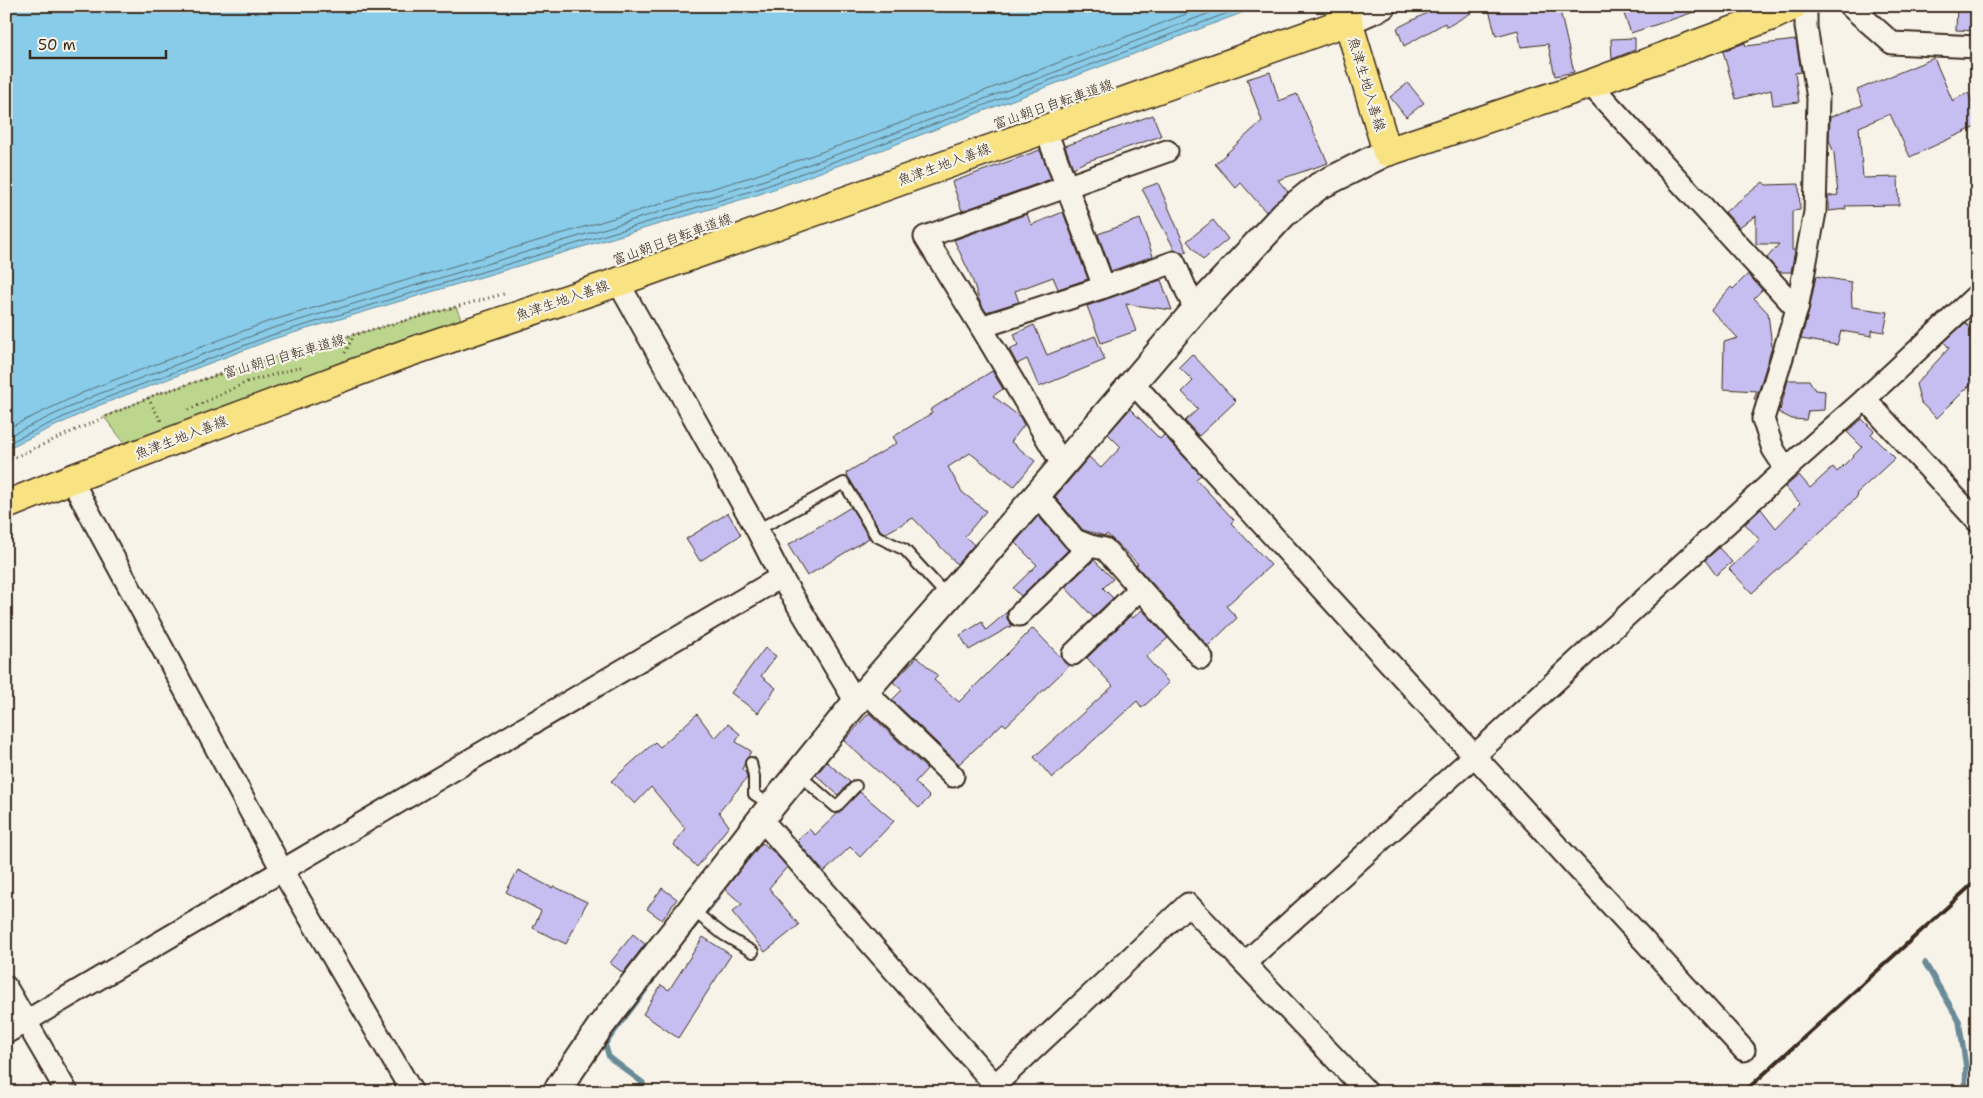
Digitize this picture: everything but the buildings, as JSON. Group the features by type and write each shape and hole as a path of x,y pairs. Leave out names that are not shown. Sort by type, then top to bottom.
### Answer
{"main road":[{"path":"1387,152 1590,84 1763,20 1794,6"},
{"name":"魚津生地入善線","path":"6,505 410,352 618,282 1348,21 1387,152"}],"street":[{"path":"1348,21 1382,6"},
{"path":"1786,469 1774,449 1763,419 1797,309 1814,212 1818,98 1806,27 1806,6"},
{"path":"1850,6 1892,43 1977,47"},
{"path":"1590,84 1797,309"},
{"path":"1045,128 1104,287"},
{"path":"1062,464 925,236 1167,151"},
{"path":"559,1090 600,1027 766,812 860,696 948,598 1195,310 1284,214 1319,186 1387,152"},
{"path":"981,327 1174,262 1195,310"},
{"path":"618,282 757,530 781,577 860,696 953,776"},
{"path":"1245,963 1977,296"},
{"path":"1132,382 1744,1050"},
{"path":"1865,399 1977,521"},
{"path":"71,479 282,870 412,1092"},
{"path":"1037,495 1075,540 1105,550 1202,658"},
{"path":"1019,615 1090,546"},
{"path":"6,1033 781,577"},
{"path":"1072,654 1140,588"},
{"path":"766,812 995,1085 1188,904 1367,1092"},
{"path":"6,987 67,1092"}],"lane":[{"path":"757,530 844,483 876,536 906,550 948,598"},
{"path":"751,763 754,777 754,794 766,812"},
{"path":"798,773 836,807 856,786"},
{"path":"691,909 724,935 752,952"}],"path":[{"name":"富山朝日自転車道線","path":"6,461 148,398 297,350 512,292"},
{"path":"341,360 354,335"},
{"path":"187,410 247,382 302,366"},
{"path":"148,398 163,425"}],"green space":[{"path":"456,307 467,333 134,455 104,417 157,394 297,350"}],"water":[{"path":"6,6 1260,6 760,194 273,339 100,405 6,449"}],"waterway":[{"path":"686,936 718,897"},
{"path":"1925,963 1959,1021 1966,1067 1965,1092"},
{"path":"637,1092 643,1083 609,1057 605,1044 652,981"}],"railway":[{"path":"1744,1092 1977,880"}]}
